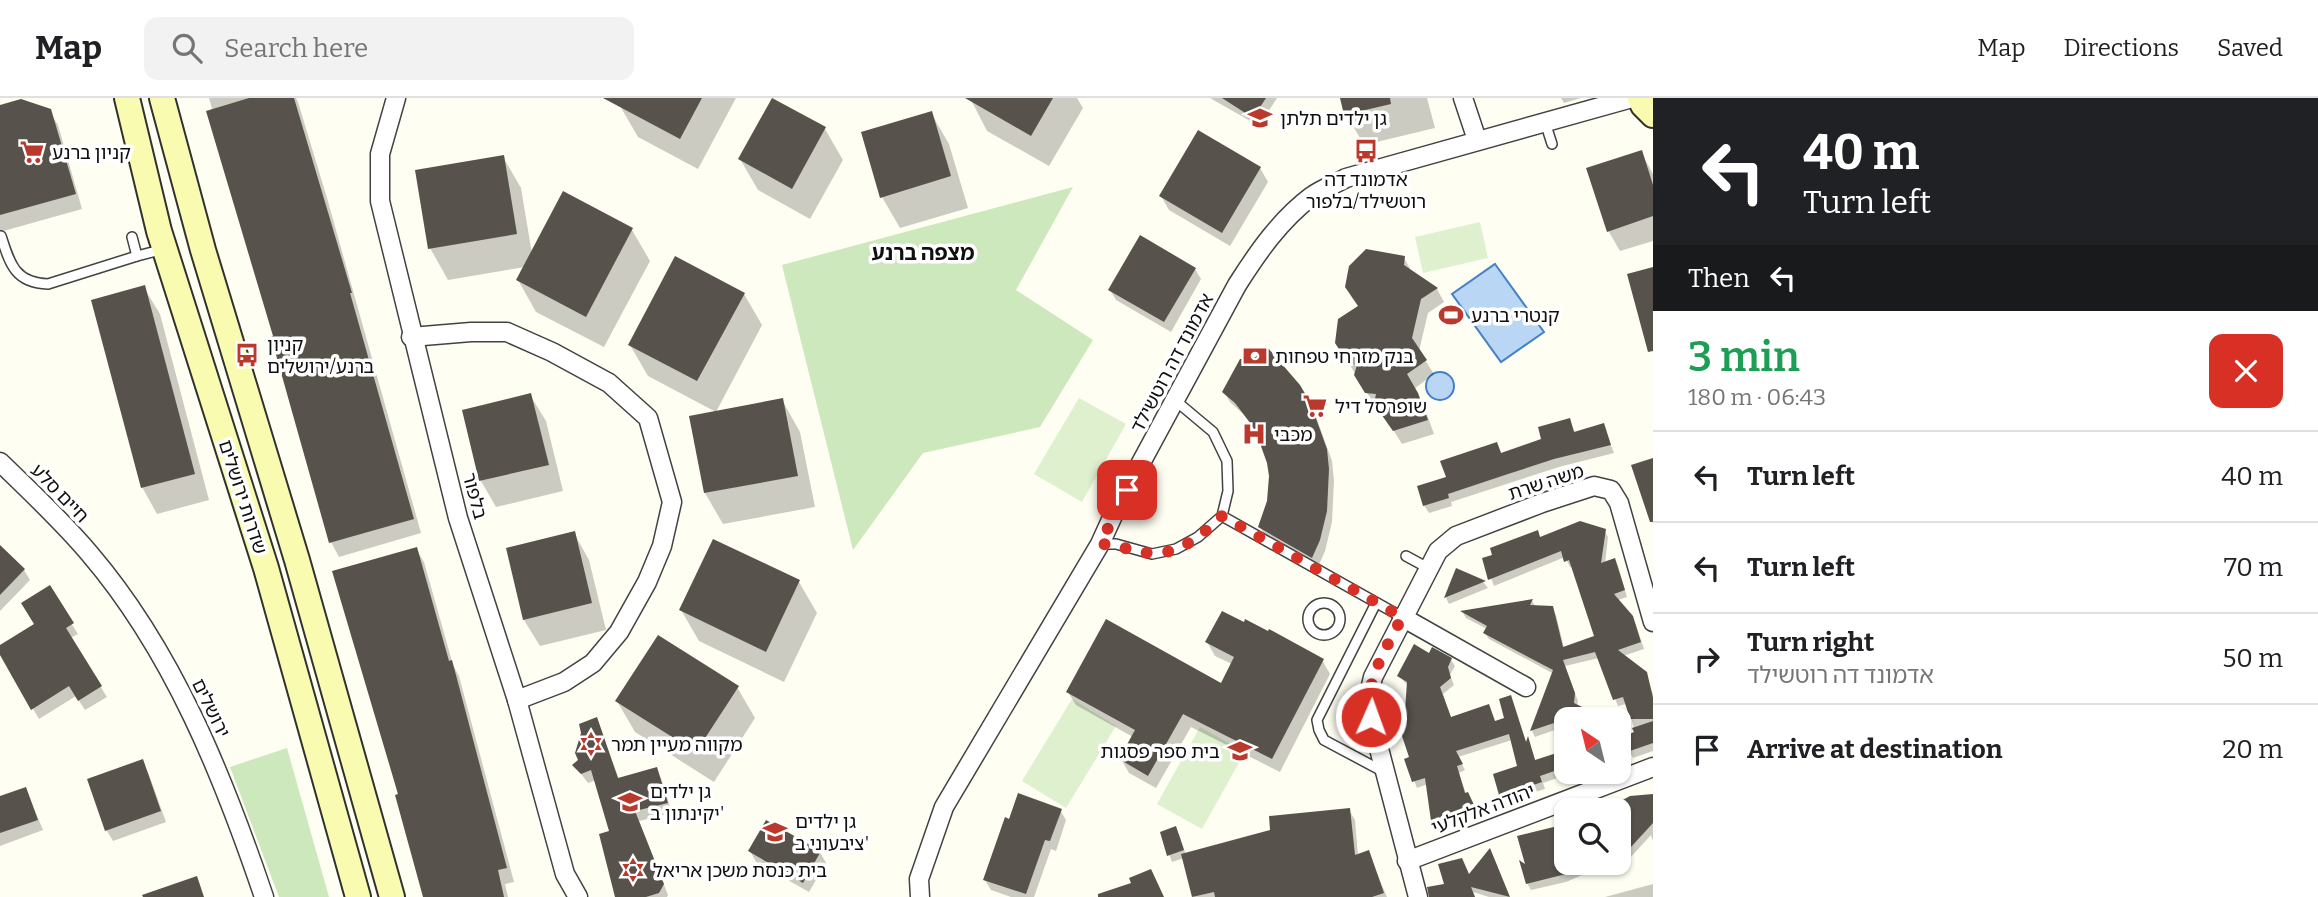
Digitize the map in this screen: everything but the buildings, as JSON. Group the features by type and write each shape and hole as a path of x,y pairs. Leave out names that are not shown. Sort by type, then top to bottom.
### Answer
{"main road":[{"name":"שדרות ירושלים","path":"127,98 165,248 266,568 358,897"},
{"name":"שדרות ירושלים","path":"162,98 203,250 297,560 392,897"},
{"path":"1640,98 1653,116"}],"street":[{"name":"בלפור","path":"396,98 380,154 380,201 411,337 458,518 517,700 565,874 578,897"},
{"path":"1464,98 1477,140"},
{"name":"אדמונד דה רוטשילד","path":"920,897 919,879 944,807 1100,544 1116,509 1237,285 1260,250 1287,218 1314,194 1346,178 1632,98"},
{"path":"411,337 507,332 552,352 609,383 648,418 660,459 672,502 665,535 647,582 619,632 593,663 564,682 517,700"},
{"name":"חיים סלע","path":"0,462 90,554"},
{"name":"משה שרת","path":"1418,897 1367,703 1373,677 1438,551 1456,536 1594,486 1611,490 1619,503 1653,622"},
{"name":"ירושלים","path":"90,554 142,627 182,695 246,841 264,897"},
{"path":"1402,617 1526,687"},
{"name":"יהודה אלקלעי","path":"1407,861 1653,767"}],"lane":[{"path":"1545,122 1552,144"},
{"path":"1,236 12,267 20,276 33,283 48,284 165,248"},
{"path":"132,237 137,256"},
{"path":"1100,544 1116,544 1152,554 1176,549 1198,537 1222,516 1228,491 1227,461 1213,432 1176,401"},
{"path":"1222,516 1402,617"},
{"path":"1406,556 1428,568"},
{"path":"1376,603 1317,720 1318,730 1324,740 1384,772"}],"green space":[{"path":"1073,187 1016,290 1093,340 1040,427 923,453 853,550 782,265"},
{"path":"1480,222 1488,258 1423,273 1415,237"},
{"path":"1079,398 1126,424 1082,502 1034,474"},
{"path":"1072,699 1116,726 1066,808 1022,781"},
{"path":"1200,727 1245,752 1202,829 1157,804"},
{"path":"287,748 329,897 279,897 230,767"}],"water":[{"path":"1495,264 1544,332 1501,362 1452,294"},
{"path":"1440,372 1450,376 1454,386 1450,396 1440,400 1430,396 1426,386 1430,376"}],"place":[{"name":"גן ילדים תלתן","path":"1260,118"},
{"name":"אדמונד דה רוטשילד/בלפור","path":"1366,151"},
{"name":"קניון ברנע","path":"32,152"},
{"name":"קנטרי ברנע","path":"1451,315"},
{"name":"קניון ברנע/ירושלים","path":"247,355"},
{"name":"בנק מזרחי טפחות","path":"1255,356"},
{"name":"שופרסל דיל","path":"1315,406"},
{"name":"מכבי","path":"1254,434"},
{"name":"מקווה מעיין תמר","path":"591,744"},
{"name":"בית ספר פסגות","path":"1240,751"},
{"name":"גן ילדים יקינתון ב'","path":"630,802"},
{"name":"גן ילדים ציבעוני ב'","path":"775,832"},
{"name":"בית כנסת משכן אריאל","path":"633,870"}],"district":[{"name":"מצפה ברנע","path":"923,253"}],"route":[{"path":"1127,490 1100,544 1116,544 1152,554 1176,549 1198,537 1222,516 1402,617 1373,677 1367,703 1371,717"}]}
